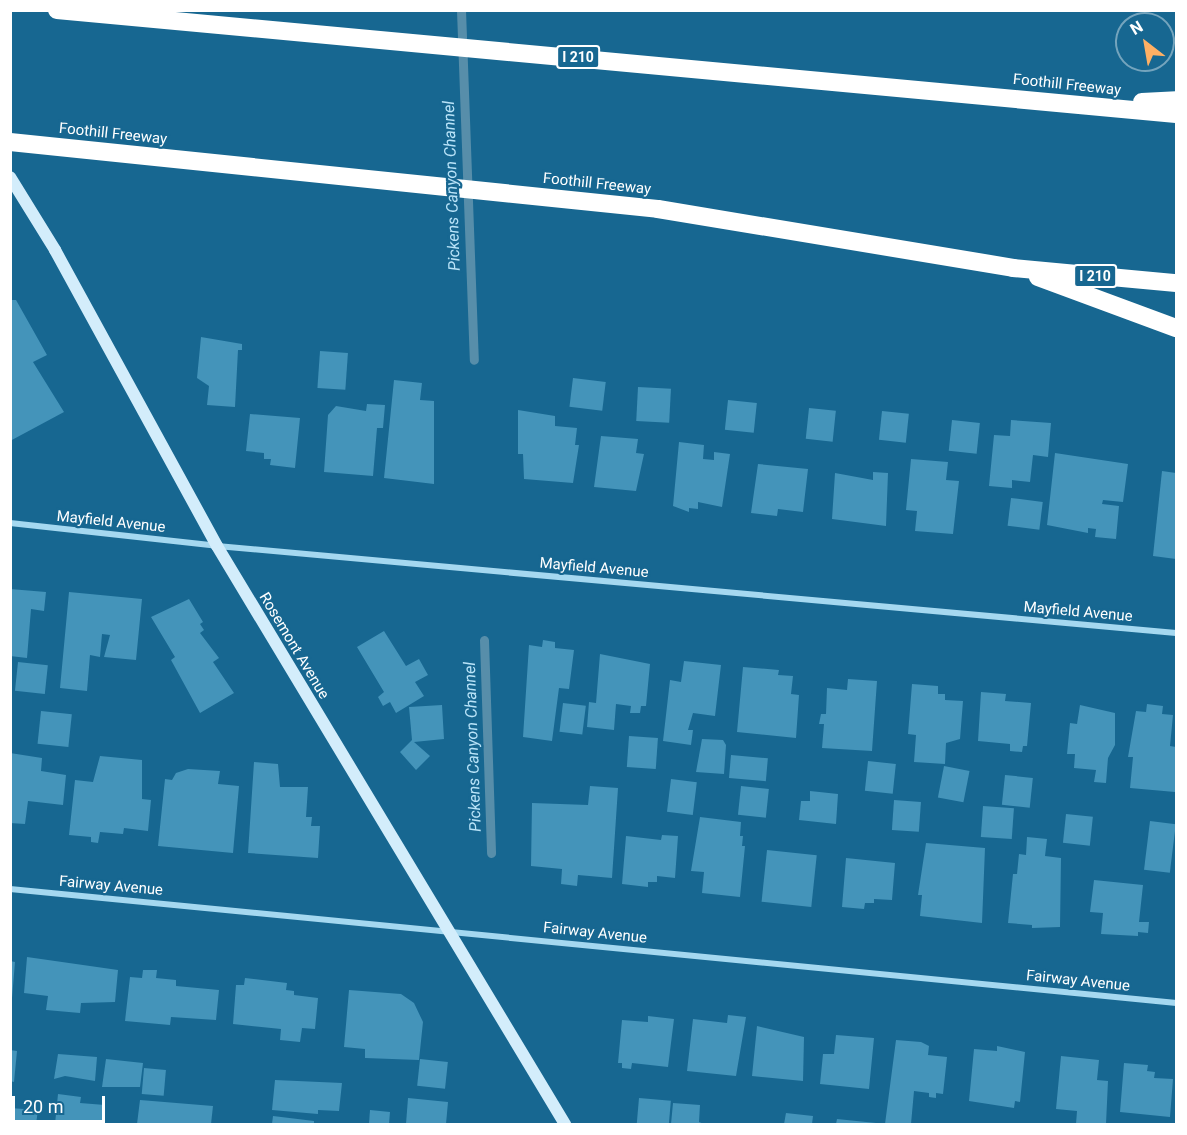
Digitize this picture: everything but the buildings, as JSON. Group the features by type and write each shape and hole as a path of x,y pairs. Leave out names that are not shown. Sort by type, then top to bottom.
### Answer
{"highway":[{"name":"Foothill Freeway","path":"57,10 1176,114"},
{"path":"1098,106 1176,100"},
{"name":"Foothill Freeway","path":"10,142 658,209 1013,268 1176,283"},
{"path":"1013,268 1176,328"}],"street":[{"name":"Rosemont Avenue","path":"10,177 55,250 217,546 565,1125"},
{"name":"Mayfield Avenue","path":"10,523 217,546 1176,633"},
{"name":"Fairway Avenue","path":"10,889 1176,1003"}],"waterway":[{"name":"Pickens Canyon Channel","path":"461,10 474,360"},
{"name":"Pickens Canyon Channel","path":"484,640 491,853"}]}
